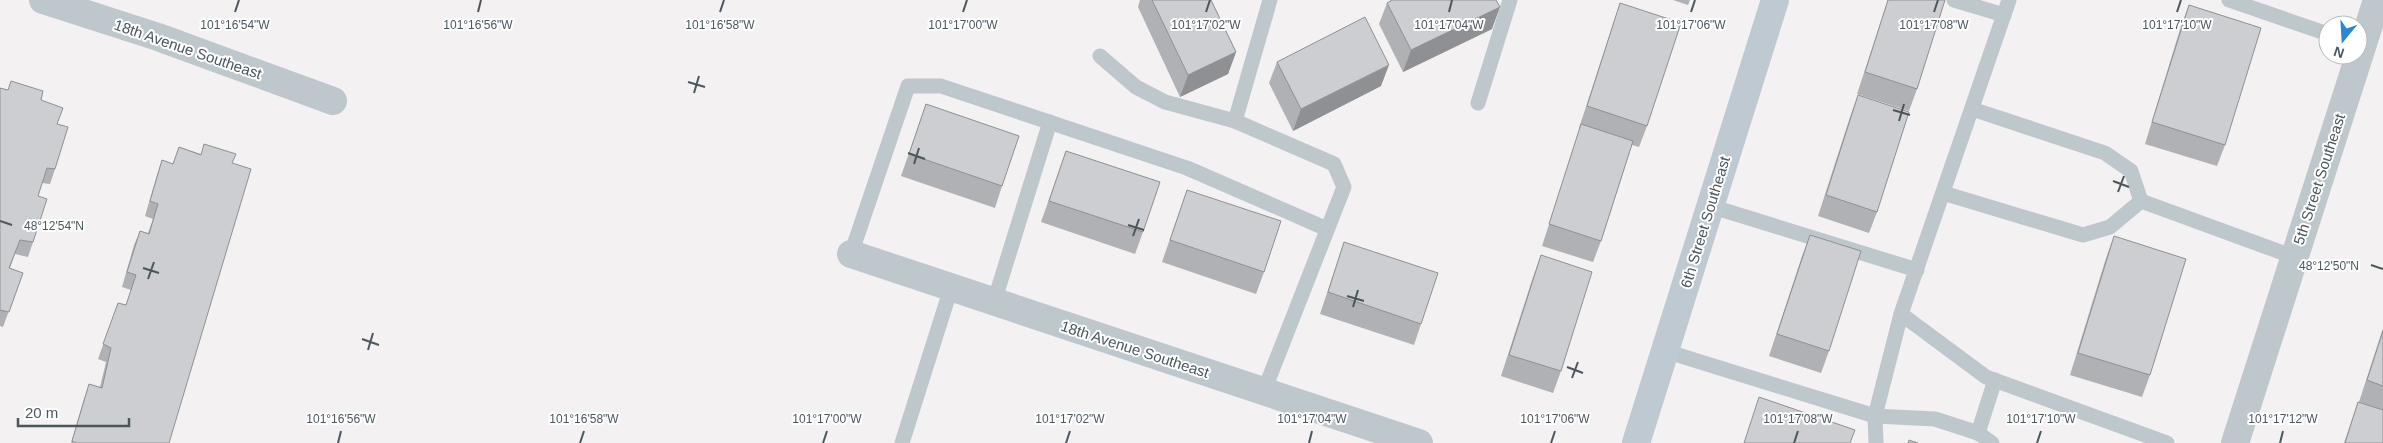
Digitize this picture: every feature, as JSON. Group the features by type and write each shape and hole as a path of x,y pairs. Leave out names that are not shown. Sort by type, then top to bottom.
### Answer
{"street":[{"name":"18th Avenue Southeast","path":"44,0 158,37 333,101"},
{"name":"6th Street Southeast","path":"1636,443 1774,0"},
{"name":"5th Street Southeast","path":"2368,22 2376,0"},
{"name":"5th Street Southeast","path":"2235,443 2354,65"},
{"name":"18th Avenue Southeast","path":"852,254 1419,443"}],"lane":[{"path":"1235,121 1270,0"},
{"path":"1478,103 1510,0"},
{"path":"1954,0 2004,15"},
{"path":"1876,443 1875,416 1901,314 2009,0"},
{"path":"2229,0 2318,31"},
{"path":"1100,56 1136,87 1165,102 1235,121 1334,164 1344,187 1264,391"},
{"path":"852,254 908,86 942,86 1187,168 1327,229"},
{"path":"1972,109 2105,153 2131,171 2141,201"},
{"path":"994,302 1050,122"},
{"path":"1943,193 2084,235 2110,227 2141,201"},
{"path":"2141,201 2294,257"},
{"path":"1710,206 1917,270"},
{"path":"902,443 951,288"},
{"path":"1901,314 1986,377 2167,443"},
{"path":"1665,351 1875,416 1935,419 1978,433 1992,443"},
{"path":"1978,433 1995,380"}],"building":[{"path":"1152,0 1211,0 1236,52 1188,75"},
{"path":"1392,0 1496,0 1500,7 1411,50 1387,3"},
{"path":"1888,0 1945,0 1917,89 1865,72"},
{"path":"1620,3 1681,23 1647,126 1587,106"},
{"path":"2189,5 2261,28 2225,145 2152,122"},
{"path":"1365,17 1389,65 1301,109 1277,62"},
{"path":"11,81 43,91 41,100 63,108 57,124 68,127 55,169 47,168 38,196 47,199 33,242 20,240 9,268 23,273 9,312 0,310 0,88 8,90"},
{"path":"1858,95 1909,112 1877,212 1826,195"},
{"path":"926,104 1019,136 1002,186 909,154"},
{"path":"1581,124 1633,141 1601,241 1549,224"},
{"path":"204,144 236,154 232,163 251,169 169,443 76,443 72,441 89,384 102,388 111,348 103,344 118,303 126,305 136,275 127,272 140,231 149,234 158,204 150,201 162,160 173,164 179,147 201,155"},
{"path":"1066,151 1160,182 1143,232 1049,201"},
{"path":"1187,190 1281,221 1264,272 1170,240"},
{"path":"1810,235 1861,251 1829,351 1777,334"},
{"path":"2114,236 2186,259 2150,375 2078,353"},
{"path":"1344,242 1438,273 1421,324 1328,292"},
{"path":"1541,255 1592,272 1561,371 1509,355"},
{"path":"2383,331 2383,386 2367,380"},
{"path":"1759,397 1855,430 1850,443 1744,443"},
{"path":"2358,402 2383,410 2383,443 2345,443"}]}
